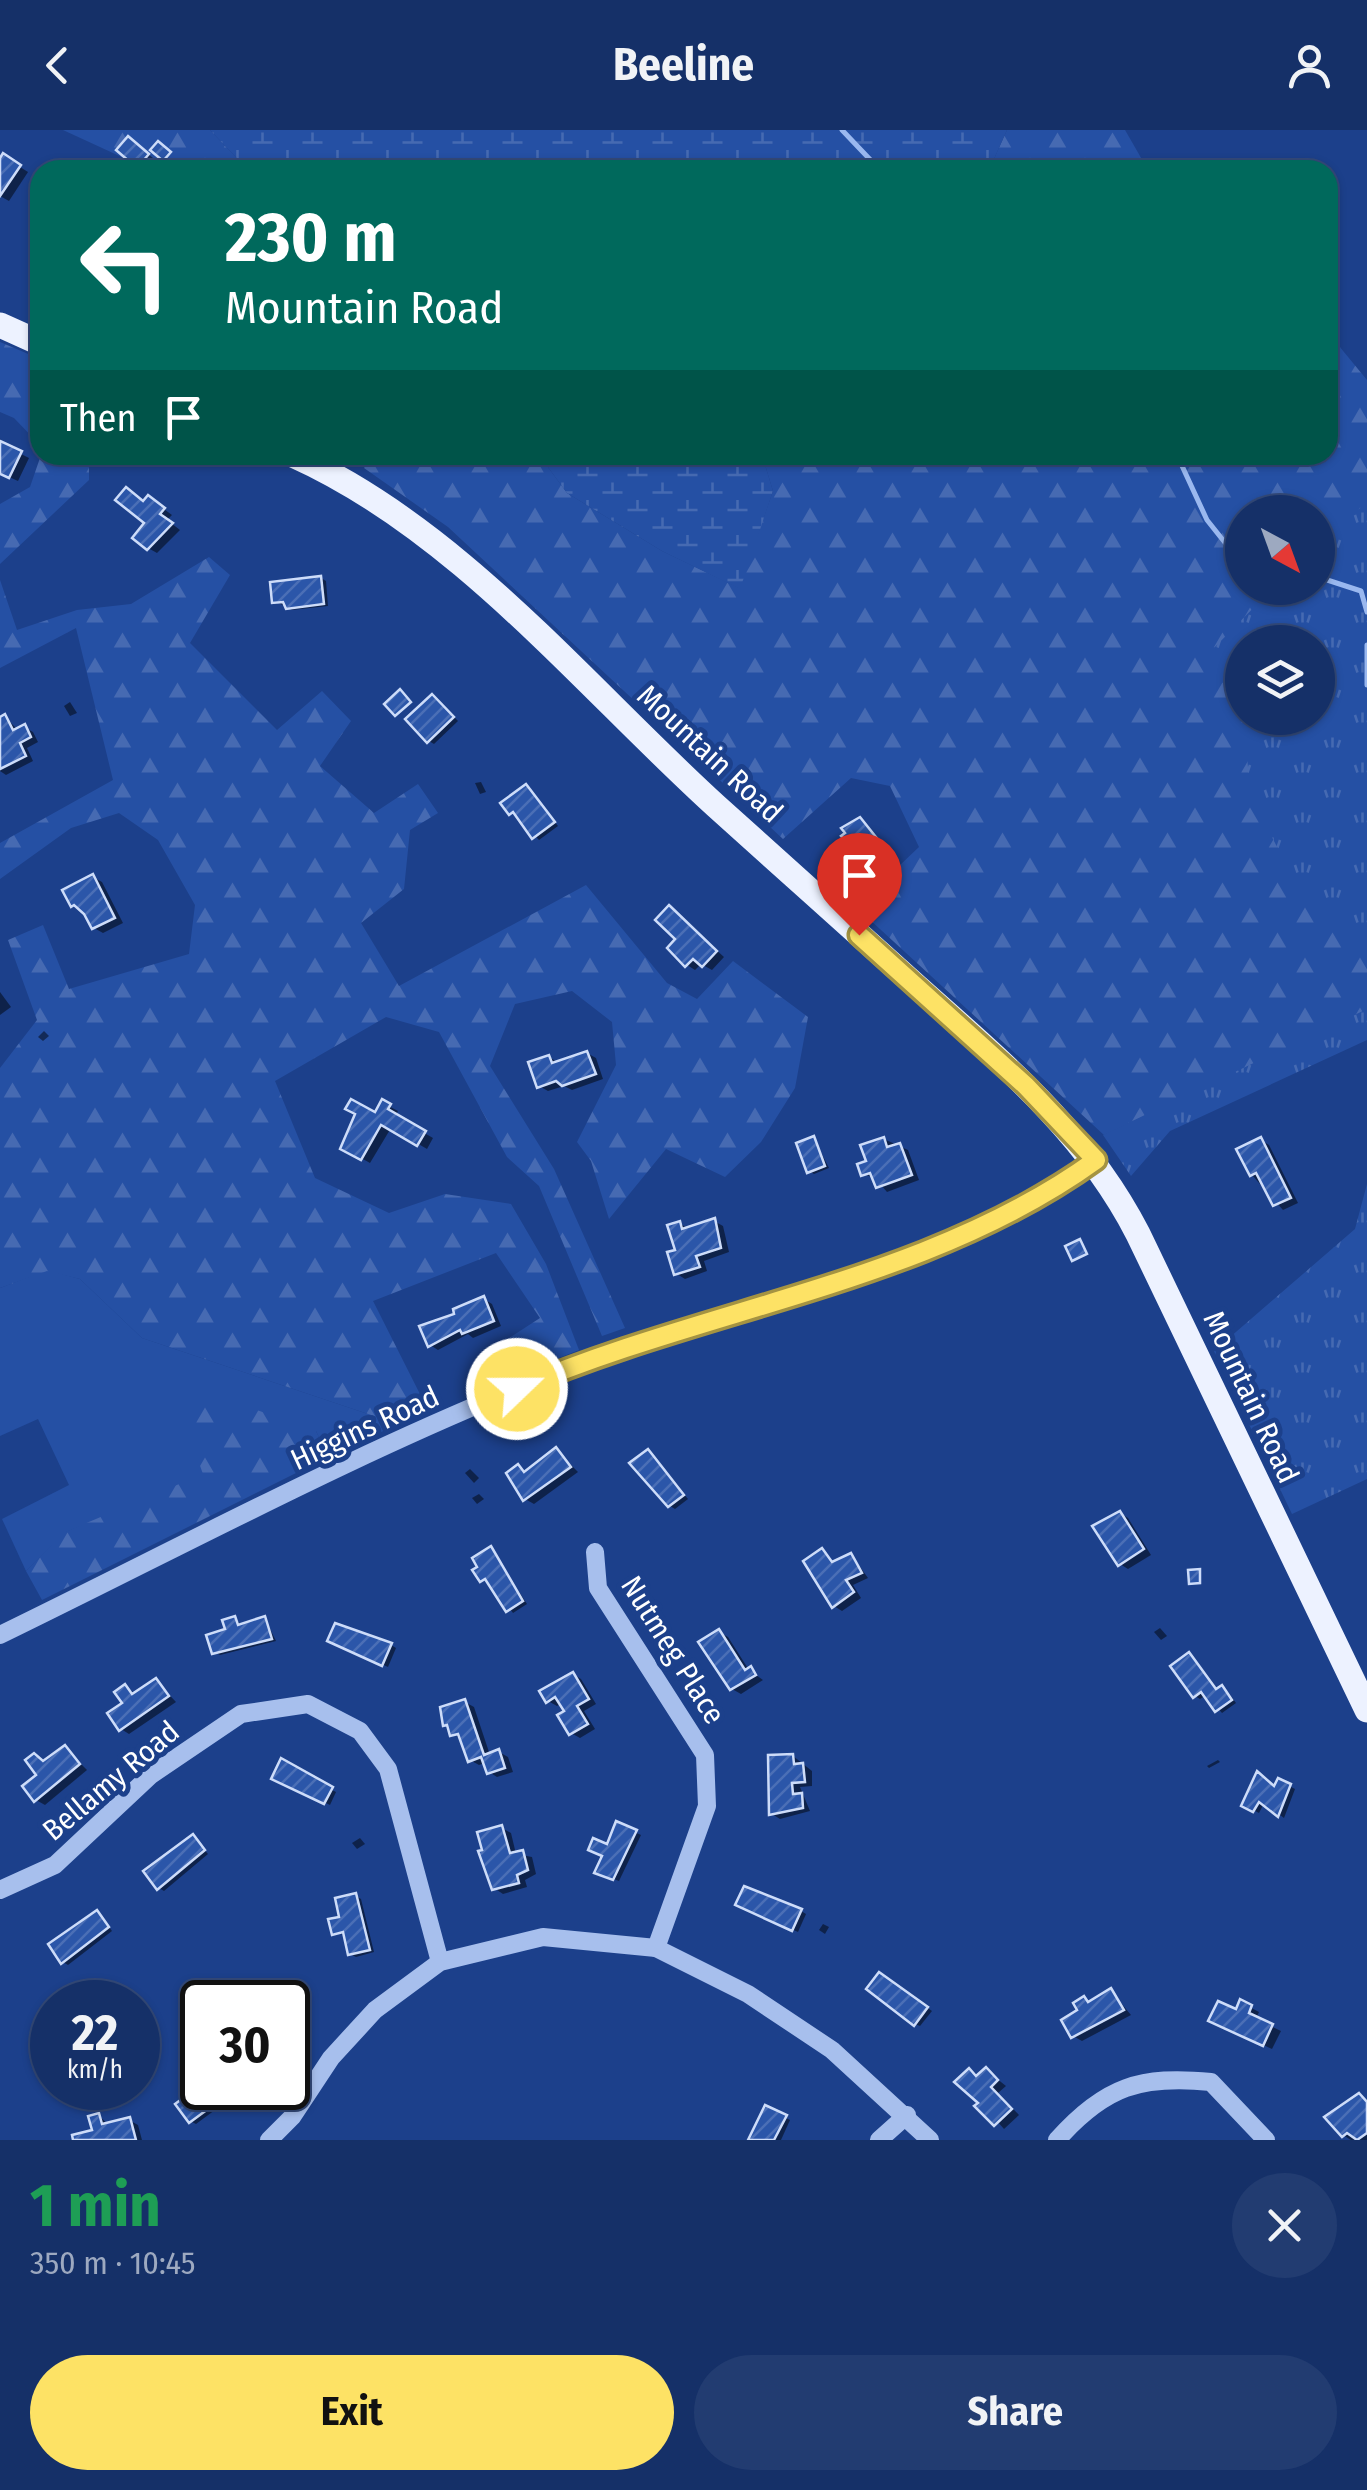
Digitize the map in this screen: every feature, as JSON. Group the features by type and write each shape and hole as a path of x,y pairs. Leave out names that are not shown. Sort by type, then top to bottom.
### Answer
{"main road":[{"path":"0,325 30,338"},
{"name":"Mountain Road","path":"313,465 370,495 446,553 1026,1086 1096,1160 1138,1234 1367,1710"}],"street":[{"name":"Higgins Road","path":"0,1635 468,1410 550,1375 949,1240 1096,1160"},
{"name":"Nutmeg Place","path":"596,1552 598,1588 705,1755 708,1806 656,1948"},
{"name":"Bellamy Road","path":"0,1890 55,1865 151,1776 241,1714 308,1704 360,1731 388,1768 440,1962"},
{"path":"269,2140 292,2116 331,2058 375,2010 440,1962 544,1937 656,1948 762,2003 832,2050 930,2140"},
{"path":"1057,2140 1107,2093 1164,2078 1212,2082 1266,2140"},
{"path":"879,2140 907,2115"}],"green space":[{"path":"63,130 210,130 238,160 128,160"},
{"path":"210,130 1007,130 994,160 238,160"},
{"path":"1007,130 1125,130 1142,160 994,160"},
{"path":"0,342 30,355 30,435 14,418 0,412"},
{"path":"1338,344 1367,380 1367,1011 1104,1135 856,907 919,847 890,786 851,778 783,839 448,527 364,468 546,465 567,493 662,551 739,588 773,491 765,465 1338,465"},
{"path":"38,465 89,465 89,480 0,564 0,504 30,487"},
{"path":"546,465 765,465 773,491 740,589 662,551 567,493"},
{"path":"1367,503 1367,946 1293,878 1257,808 1249,781 1245,735 1335,735 1335,625 1237,625 1256,605 1335,605 1335,527"},
{"path":"209,557 230,575 190,643 277,730 322,691 351,721 320,766 374,813 418,784 438,813 410,830 404,889 361,923 399,986 586,885 667,983 697,999 733,961 808,1017 795,1088 761,1142 725,1177 666,1149 609,1219 591,1161 577,1142 616,1065 612,1022 572,991 515,1004 490,1066 554,1169 625,1328 602,1336 539,1186 507,1157 439,1032 386,1017 275,1081 315,1178 389,1213 445,1194 511,1204 546,1264 579,1350 501,1381 492,1349 540,1318 496,1253 373,1301 428,1410 398,1424 142,1338 80,1279 47,1271 0,1288 0,1068 37,1020 8,940 43,925 69,989 189,954 195,905 158,840 119,813 71,828 0,879 0,843 113,780 76,628 0,668 0,580 17,630 77,610 131,604"},
{"path":"1225,637 1225,687 1209,653"},
{"path":"1367,1009 1367,1040 1170,1131 1131,1176 1103,1135"},
{"path":"1367,1184 1367,1479 1292,1514 1214,1351 1355,1229"},
{"path":"47,1270 80,1279 142,1338 398,1424 328,1457 316,1431 66,1532 26,1571 2,1519 69,1485 38,1419 0,1436 0,1288"},
{"path":"220,1397 316,1431 328,1457 42,1600 26,1571 65,1532 203,1474 181,1413"}],"building":[{"path":"128,136 149,154 144,160 128,160 116,150"},
{"path":"158,141 171,152 162,160 150,150"},
{"path":"3,153 21,165 0,196 0,158"},
{"path":"0,441 22,451 9,478 0,474"},
{"path":"126,487 143,501 148,495 165,508 160,514 173,523 147,550 132,538 144,523 115,500"},
{"path":"321,576 324,604 286,609 283,602 272,603 270,582"},
{"path":"400,689 411,702 395,716 384,704"},
{"path":"432,694 454,717 427,743 405,719"},
{"path":"5,714 13,730 25,724 31,737 20,743 26,756 0,769 0,717"},
{"path":"526,784 555,822 532,839 513,812 509,815 500,803"},
{"path":"860,817 879,841 861,858 841,836 845,833 841,828"},
{"path":"93,874 115,918 92,929 84,914 74,905 71,907 62,890"},
{"path":"669,905 717,951 702,967 693,959 685,967 667,948 675,939 655,920"},
{"path":"587,1051 596,1074 562,1086 556,1081 537,1088 528,1062 549,1055 552,1063"},
{"path":"351,1099 375,1112 382,1099 391,1104 388,1109 426,1131 417,1146 381,1125 361,1160 340,1149 355,1114 345,1109"},
{"path":"814,1136 825,1166 807,1173 796,1143"},
{"path":"884,1137 887,1147 900,1143 912,1175 876,1188 870,1173 861,1176 857,1164 866,1161 860,1145"},
{"path":"1261,1137 1291,1198 1273,1206 1256,1173 1250,1176 1236,1149"},
{"path":"715,1218 721,1248 696,1256 700,1267 674,1275 667,1252 675,1250 667,1225 680,1221 682,1229"},
{"path":"1080,1239 1087,1254 1072,1261 1065,1246"},
{"path":"484,1296 494,1321 462,1334 460,1330 428,1347 419,1326 454,1314 453,1309"},
{"path":"556,1447 571,1467 523,1501 506,1473 518,1464 524,1472"},
{"path":"648,1449 684,1495 668,1507 629,1463"},
{"path":"1120,1511 1144,1549 1118,1566 1092,1526"},
{"path":"491,1546 523,1601 506,1612 485,1579 480,1582 472,1570 477,1567 472,1558"},
{"path":"822,1548 832,1562 851,1553 862,1573 846,1580 854,1592 832,1608 803,1561"},
{"path":"1200,1569 1200,1583 1189,1584 1188,1570"},
{"path":"235,1616 238,1625 265,1616 272,1639 212,1654 206,1635 225,1629 222,1620"},
{"path":"335,1623 392,1643 382,1666 327,1641"},
{"path":"719,1629 745,1670 751,1666 756,1675 730,1690 698,1642"},
{"path":"1189,1652 1216,1689 1222,1685 1232,1700 1215,1712 1201,1692 1193,1698 1170,1666"},
{"path":"573,1672 589,1699 577,1706 588,1724 569,1735 557,1715 564,1711 555,1697 546,1703 539,1691"},
{"path":"156,1678 169,1696 119,1731 107,1713 122,1703 114,1692 125,1684 132,1694"},
{"path":"465,1699 484,1755 499,1749 505,1768 487,1774 481,1757 468,1762 458,1734 450,1736 447,1725 443,1726 440,1707"},
{"path":"65,1745 80,1764 34,1802 22,1786 36,1775 25,1760 34,1753 43,1761"},
{"path":"793,1754 794,1764 803,1763 805,1782 792,1783 793,1794 802,1793 803,1808 769,1815 768,1755"},
{"path":"281,1758 333,1787 324,1804 271,1779"},
{"path":"1257,1771 1274,1786 1278,1778 1291,1784 1278,1817 1259,1802 1253,1812 1241,1806"},
{"path":"616,1821 637,1830 613,1880 594,1873 602,1856 588,1850 593,1838 607,1844"},
{"path":"502,1825 510,1853 523,1850 528,1870 517,1875 519,1883 492,1890 478,1851 482,1850 477,1832"},
{"path":"193,1834 205,1850 157,1890 143,1871"},
{"path":"744,1886 802,1909 792,1931 735,1905"},
{"path":"356,1893 370,1950 348,1955 343,1932 332,1935 328,1919 339,1917 335,1898"},
{"path":"97,1910 109,1927 61,1964 48,1944"},
{"path":"879,1972 928,2007 914,2026 866,1989"},
{"path":"1111,1988 1124,2010 1071,2038 1061,2020 1077,2010 1073,2003 1084,1996 1088,2002"},
{"path":"1240,1999 1252,2005 1249,2013 1273,2024 1263,2046 1208,2021 1218,2001 1236,2009"},
{"path":"986,2067 998,2080 991,2087 1012,2109 994,2126 974,2106 978,2103 954,2082 969,2068 976,2076"},
{"path":"1359,2093 1367,2102 1367,2133 1357,2140 1347,2133 1342,2137 1324,2117"},
{"path":"180,2100 180,2110 207,2110 189,2123 175,2104"},
{"path":"765,2105 787,2115 774,2140 748,2140"},
{"path":"99,2113 102,2124 130,2117 136,2140 73,2140 72,2135 92,2130 88,2116"}],"waterway":[{"path":"842,130 870,160"},
{"path":"1182,465 1207,520 1225,543"},
{"path":"1335,583 1361,591 1367,612"},
{"path":"1367,645 1367,685"}],"route":[{"path":"517,1389 647,1342 884,1266 949,1240 1096,1160 1026,1086 859,935"}]}
